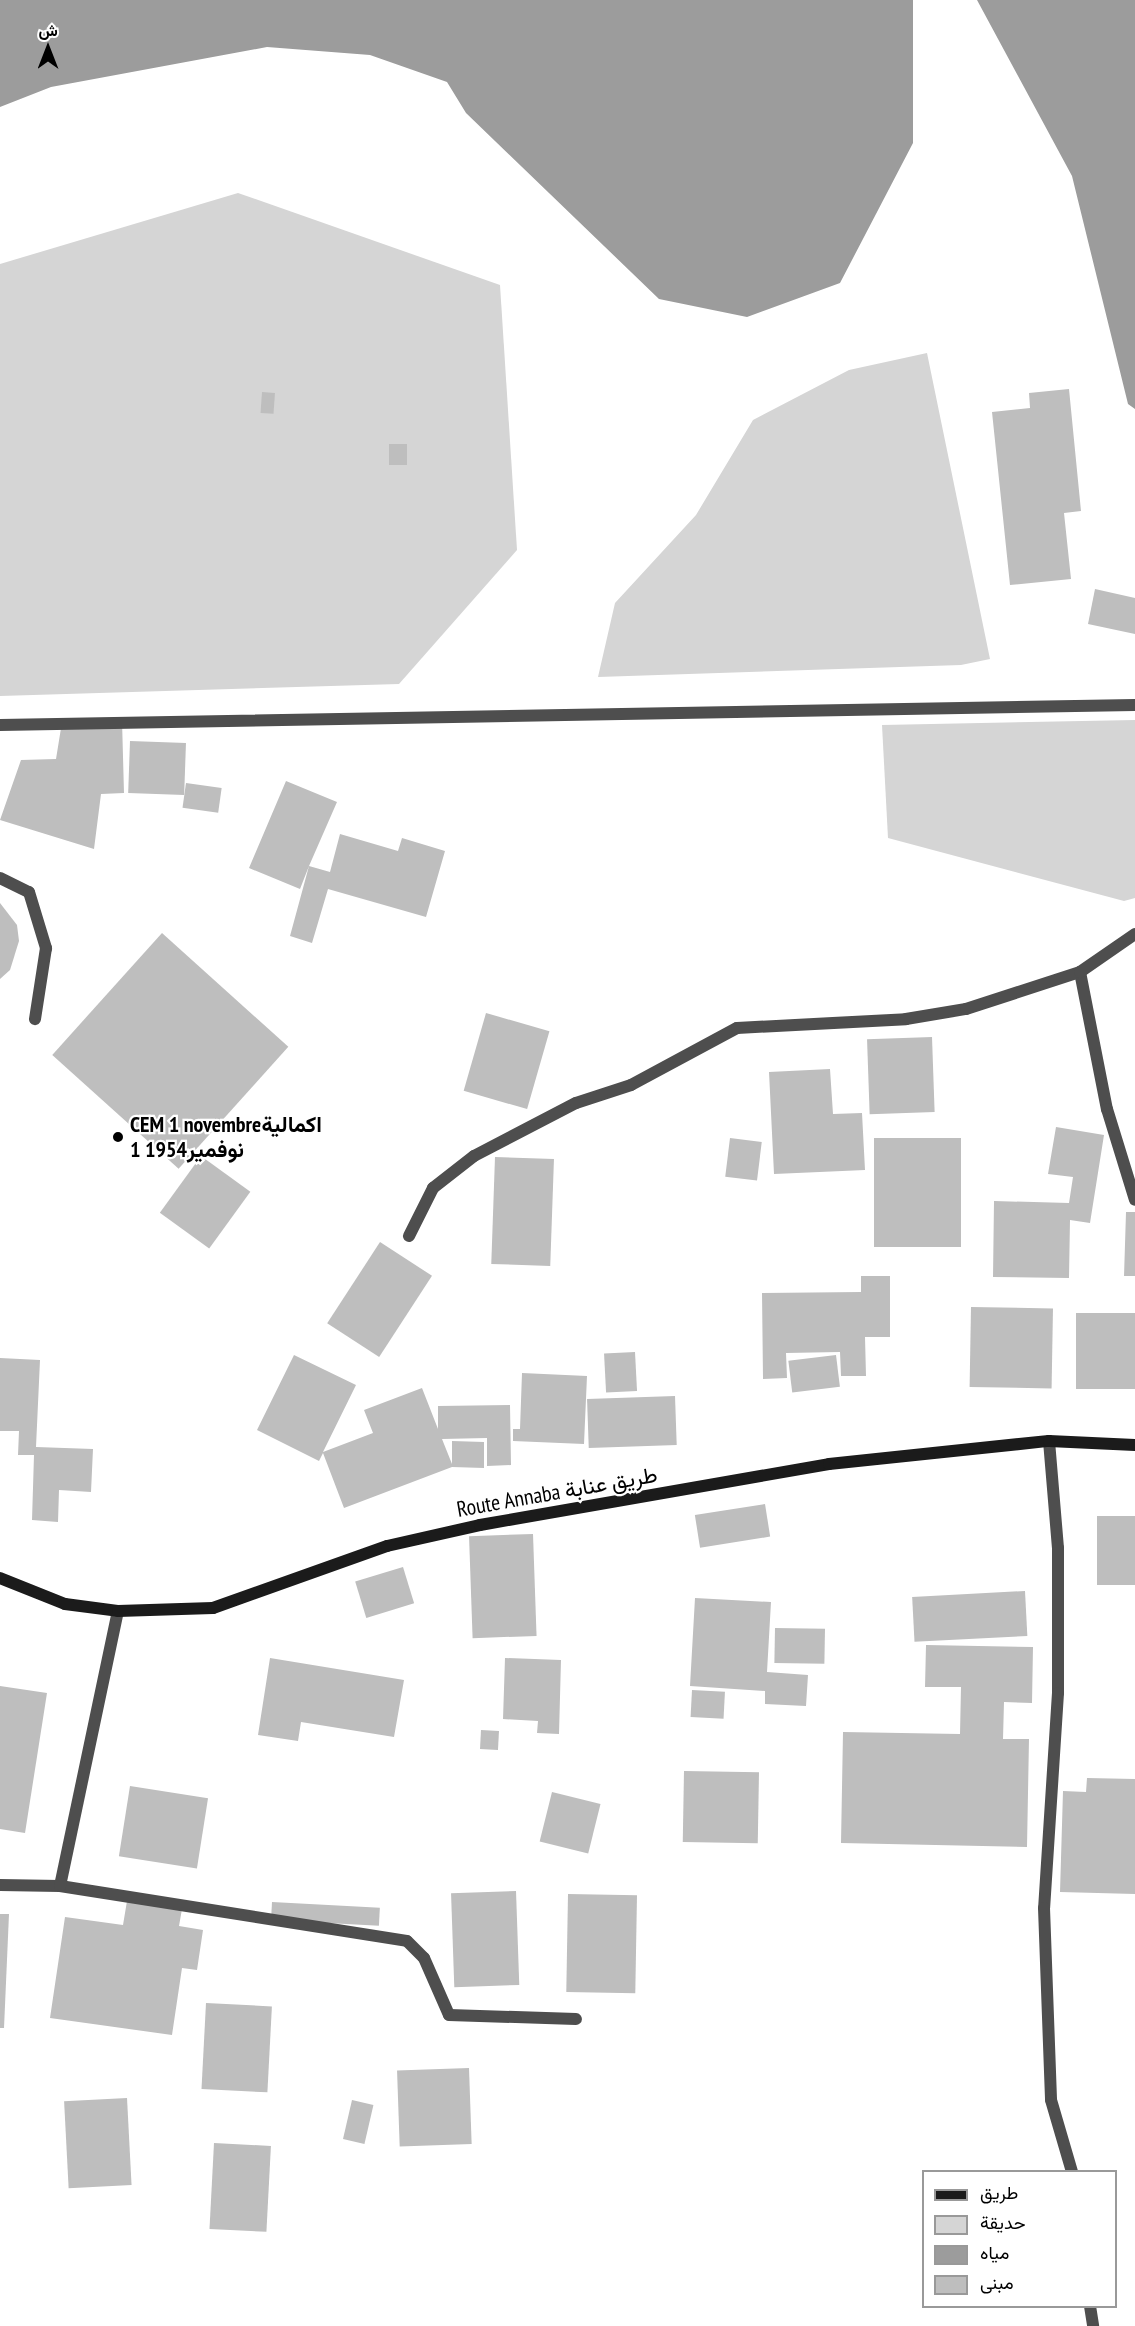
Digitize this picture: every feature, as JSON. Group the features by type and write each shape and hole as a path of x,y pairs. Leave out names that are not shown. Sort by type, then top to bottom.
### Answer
{"main road":[{"name":"Route Annaba طريق عنابة","path":"0,1578 65,1604 118,1611 213,1608 387,1546 480,1525 829,1464 1049,1441 1135,1445"}],"street":[{"path":"0,724 1135,705"},
{"path":"0,878 28,892 46,948 35,1019"},
{"path":"409,1236 433,1188 474,1156 576,1103 631,1085 736,1028 906,1019 966,1008 1080,972 1135,934"},
{"path":"1080,972 1107,1109 1135,1200"},
{"path":"1049,1441 1058,1548 1058,1694 1044,1908 1051,2100 1071,2170"},
{"path":"60,1886 118,1611"},
{"path":"0,1885 60,1886 407,1941 424,1958 449,2015 576,2019"},
{"path":"1090,2308 1093,2326"}],"green space":[{"path":"238,193 500,285 517,550 399,684 0,696 0,264"},
{"path":"927,353 990,659 961,665 598,677 615,603 696,515 753,420 849,370"},
{"path":"1135,720 1135,898 1124,901 888,838 882,725"}],"water":[{"path":"0,0 913,0 913,143 840,283 747,317 659,299 466,113 447,82 370,55 267,47 51,87 0,107"},
{"path":"977,0 1135,0 1135,409 1128,404 1072,176"}],"building":[{"path":"1069,389 1081,511 1064,513 1071,579 1010,585 992,412 1030,408 1029,393"},
{"path":"262,392 275,393 274,414 261,413"},
{"path":"389,444 407,444 407,465 389,465"},
{"path":"1095,589 1135,598 1135,634 1088,624"},
{"path":"122,720 124,793 101,794 94,849 0,820 21,760 56,759 62,722"},
{"path":"130,741 186,743 184,795 128,793"},
{"path":"286,781 337,802 300,889 249,868"},
{"path":"186,783 222,788 218,813 183,808"},
{"path":"340,834 398,851 402,838 445,851 426,917 328,889 312,943 290,936 309,866 330,872"},
{"path":"0,903 17,925 19,941 10,970 0,979"},
{"path":"162,933 288,1047 179,1169 52,1055"},
{"path":"486,1013 549,1031 527,1109 464,1091"},
{"path":"932,1037 935,1112 870,1114 867,1039"},
{"path":"830,1069 833,1114 862,1113 865,1170 774,1174 769,1072"},
{"path":"1056,1127 1104,1135 1090,1223 1070,1220 1069,1278 993,1277 994,1201 1069,1203 1073,1177 1048,1174"},
{"path":"730,1138 762,1142 757,1181 725,1177"},
{"path":"874,1138 961,1138 961,1247 874,1247"},
{"path":"201,1156 250,1192 209,1248 160,1213"},
{"path":"495,1157 554,1159 550,1266 491,1264"},
{"path":"1126,1212 1135,1212 1135,1276 1124,1276"},
{"path":"380,1242 432,1276 379,1357 327,1323"},
{"path":"861,1276 890,1276 890,1337 865,1337 866,1376 841,1376 840,1352 786,1353 787,1378 763,1379 762,1293 861,1292"},
{"path":"971,1307 1053,1308 1052,1388 970,1387"},
{"path":"1076,1313 1135,1313 1135,1389 1076,1389"},
{"path":"635,1352 637,1391 606,1393 604,1354"},
{"path":"294,1355 356,1385 323,1452 373,1433 364,1410 422,1388 438,1429 438,1406 510,1405 511,1465 487,1466 487,1438 442,1439 452,1464 452,1441 484,1442 484,1468 452,1467 344,1508 323,1453 319,1461 257,1430"},
{"path":"836,1355 840,1387 792,1393 788,1361"},
{"path":"0,1358 40,1360 36,1447 93,1449 91,1492 59,1490 58,1522 32,1520 34,1455 18,1455 19,1431 0,1431"},
{"path":"522,1373 587,1376 584,1444 513,1441 513,1429 520,1429"},
{"path":"675,1396 677,1445 589,1448 587,1399"},
{"path":"765,1504 770,1537 700,1548 695,1515"},
{"path":"1097,1516 1135,1516 1135,1585 1097,1585"},
{"path":"533,1534 537,1636 473,1638 469,1536"},
{"path":"403,1567 414,1603 366,1618 355,1582"},
{"path":"1025,1591 1027,1636 915,1642 912,1597"},
{"path":"695,1598 771,1602 767,1672 808,1675 806,1706 765,1704 765,1691 690,1686"},
{"path":"775,1628 825,1629 824,1664 774,1663"},
{"path":"926,1645 1033,1647 1032,1703 1004,1702 1003,1739 1029,1739 1027,1847 841,1843 843,1732 960,1734 961,1687 925,1687"},
{"path":"270,1658 404,1680 394,1737 301,1722 298,1741 258,1735"},
{"path":"505,1658 561,1660 559,1734 537,1733 538,1721 503,1719"},
{"path":"0,1686 47,1693 25,1833 0,1829"},
{"path":"692,1690 725,1692 724,1719 691,1717"},
{"path":"481,1730 499,1731 498,1750 480,1749"},
{"path":"684,1771 759,1772 758,1843 683,1842"},
{"path":"1087,1778 1135,1779 1135,1894 1060,1892 1063,1791 1086,1792"},
{"path":"130,1786 208,1798 197,1868 119,1856"},
{"path":"552,1792 601,1804 588,1854 540,1841"},
{"path":"516,1891 519,1985 454,1987 451,1893"},
{"path":"568,1894 637,1895 635,1993 566,1992"},
{"path":"127,1901 182,1909 179,1926 203,1930 197,1970 182,1968 172,2035 50,2018 65,1917 123,1925"},
{"path":"272,1902 380,1908 379,1926 271,1920"},
{"path":"0,1914 9,1914 4,2028 0,2028"},
{"path":"206,2003 272,2006 267,2092 201,2089"},
{"path":"469,2068 472,2144 400,2146 397,2071"},
{"path":"127,2098 132,2185 69,2188 64,2101"},
{"path":"352,2100 373,2105 364,2144 343,2139"},
{"path":"214,2143 271,2146 266,2232 209,2229"}],"place":[{"name":"CEM 1 novembreاكمالية 1 نوفمير1954","path":"118,1137"}]}
